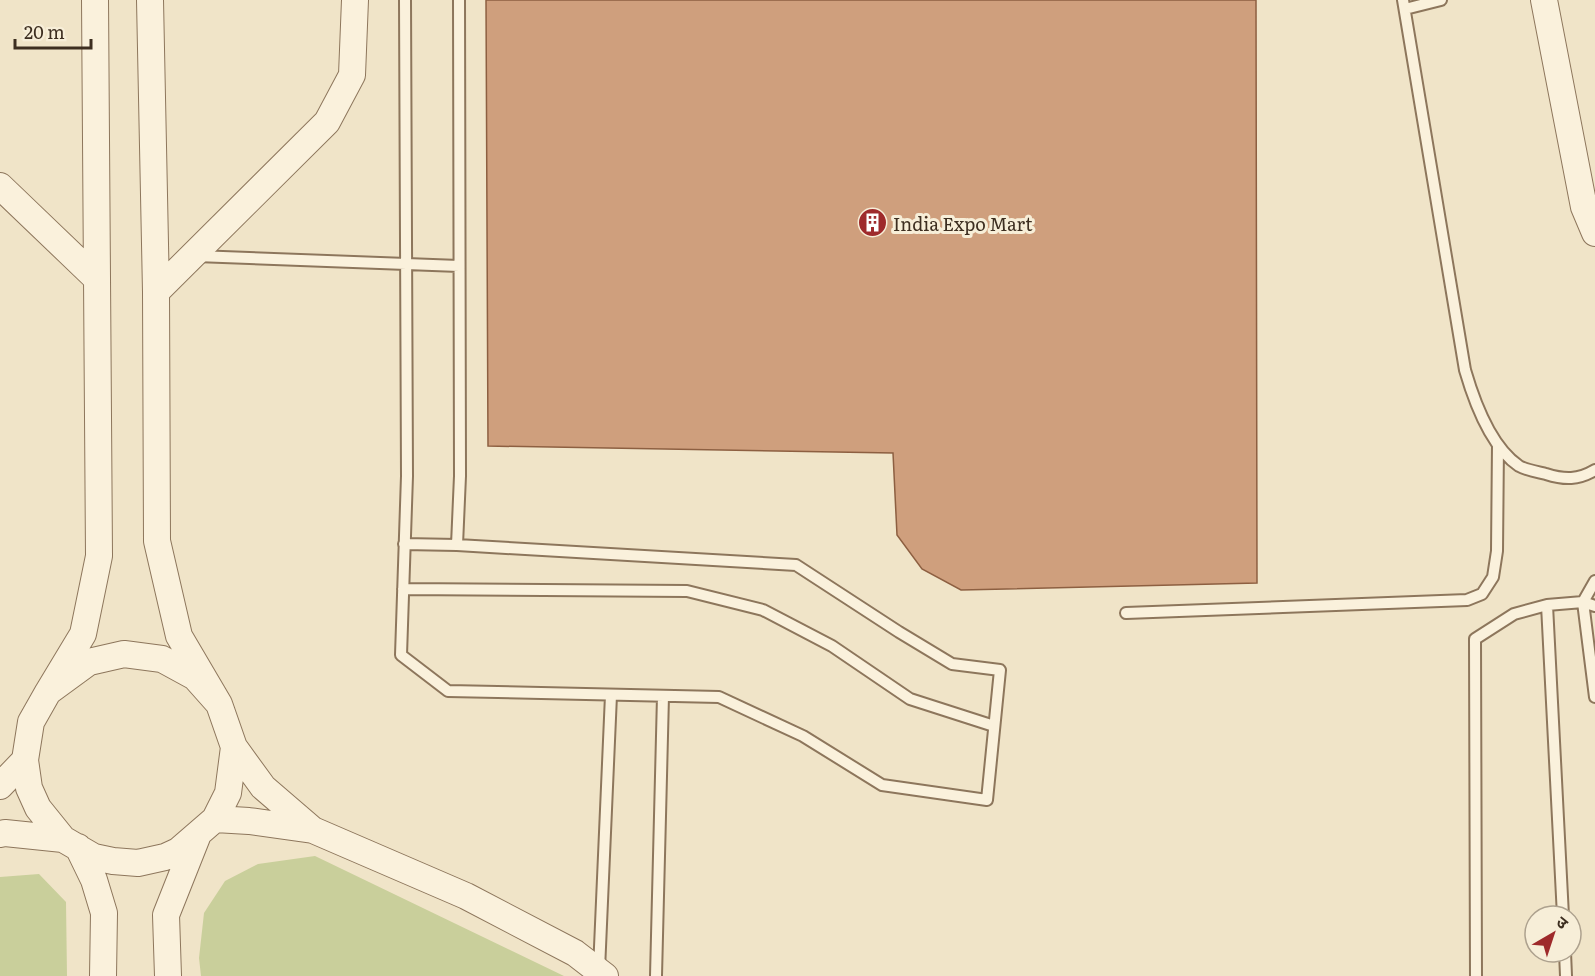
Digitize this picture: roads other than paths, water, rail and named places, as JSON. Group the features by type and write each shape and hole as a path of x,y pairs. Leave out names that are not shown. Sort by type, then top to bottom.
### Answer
{"street":[{"path":"95,0 99,556 83,634 32,722 25,760 29,788 38,808 70,843 94,880 104,913 103,976"},
{"path":"150,0 156,292 157,541 179,636 219,704 234,747 263,787 312,830"},
{"path":"156,292 327,122 352,75 356,0"},
{"path":"1544,0 1584,207 1595,233"},
{"path":"0,186 97,279"},
{"path":"48,693 89,662 124,654 162,659 195,677 219,704"},
{"path":"168,976 166,915 206,826 228,793 234,747"},
{"path":"0,786 25,760"},
{"path":"0,834 70,843 94,856 113,861 138,862 165,857 178,851 206,826 249,821 312,830 466,896 575,953 602,974"}],"lane":[{"path":"404,544 457,545 796,565 898,632 952,664 1000,670 987,800 882,785 803,736 719,697 448,692 400,655 403,590 404,544 407,476 405,0"},
{"path":"457,545 460,476 459,0"},
{"path":"1441,0 1404,4 1465,370 1474,399 1498,445 1520,466 1562,479 1585,476 1595,471"},
{"path":"192,256 459,266"},
{"path":"1126,613 1467,600 1482,594 1493,576 1497,551 1498,445"},
{"path":"1595,581 1583,602 1595,697"},
{"path":"403,590 687,591 763,610 832,646 910,699 994,726"},
{"path":"1476,976 1476,639 1514,614 1547,605 1583,602 1595,606"},
{"path":"1547,605 1562,904"},
{"path":"602,974 611,694"},
{"path":"656,976 663,696"}],"place":[{"name":"India Expo Mart","path":"872,223"}]}
